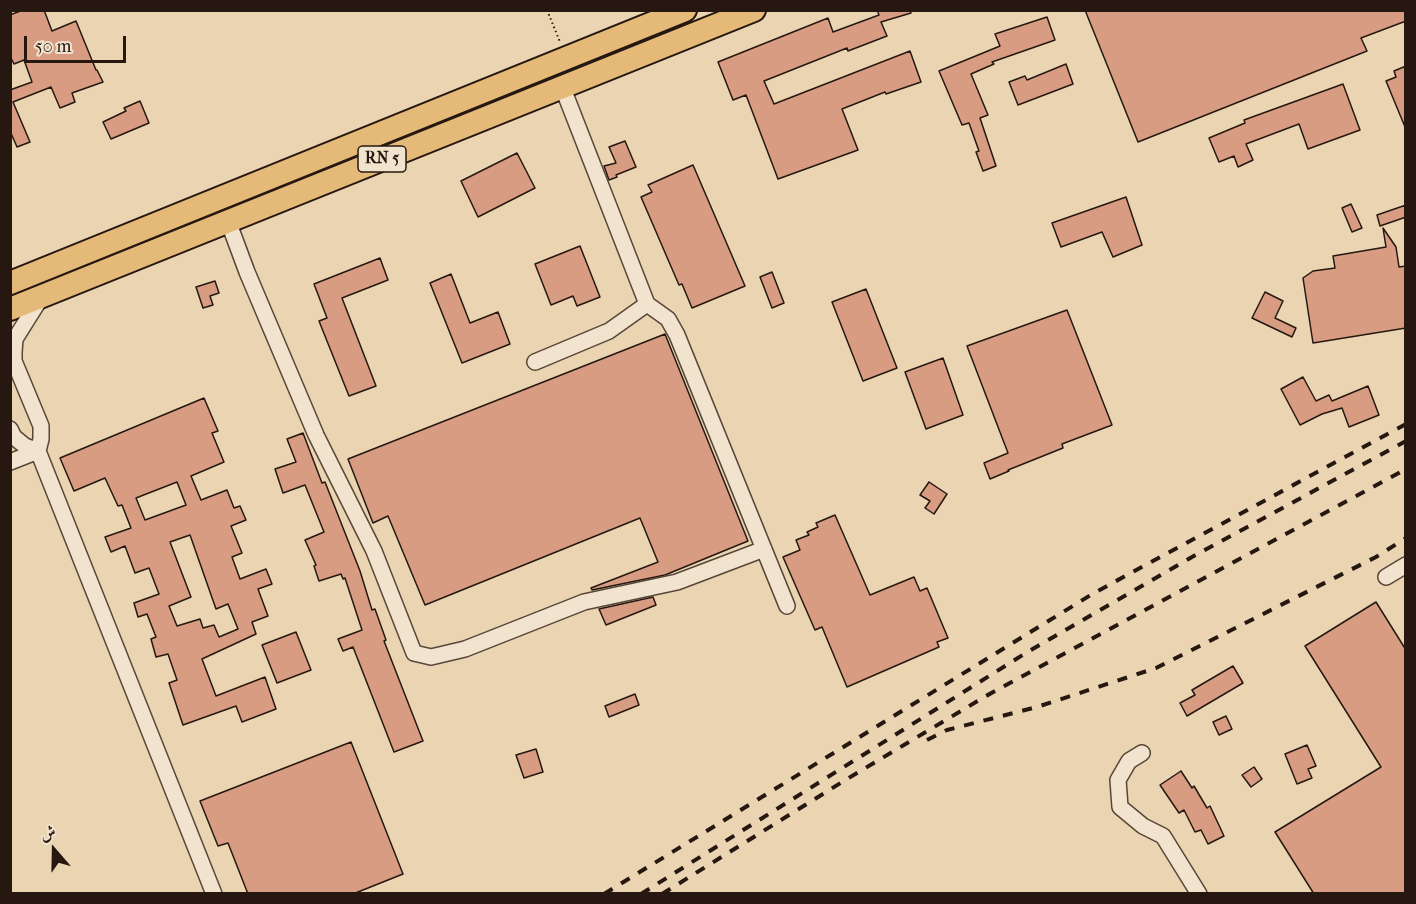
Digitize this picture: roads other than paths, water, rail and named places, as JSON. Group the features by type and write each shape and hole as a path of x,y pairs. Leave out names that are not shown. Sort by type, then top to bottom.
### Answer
{"highway":[{"name":"RN 5","path":"10,283 685,10"},
{"name":"RN 5","path":"10,309 754,10"}],"lane":[{"path":"562,86 647,304 668,319 677,335 787,606"},
{"path":"228,221 316,435 374,551 414,653 431,657 465,649 584,602 677,582 764,549"},
{"path":"42,296 15,339 14,352 14,361 41,426 38,451 214,894"},
{"path":"535,362 609,331 647,304"},
{"path":"10,429 14,437 25,446 38,451"},
{"path":"10,462 38,451"},
{"path":"1386,577 1406,565"},
{"path":"1142,753 1129,761 1118,780 1120,807 1143,826 1163,836 1199,894"}],"railway":[{"path":"604,894 1094,593 1406,424"},
{"path":"641,894 1029,651 1192,557 1406,441"},
{"path":"662,894 986,696 1406,469"},
{"path":"927,740 947,730 1037,707 1156,668 1376,557 1406,538"}]}
